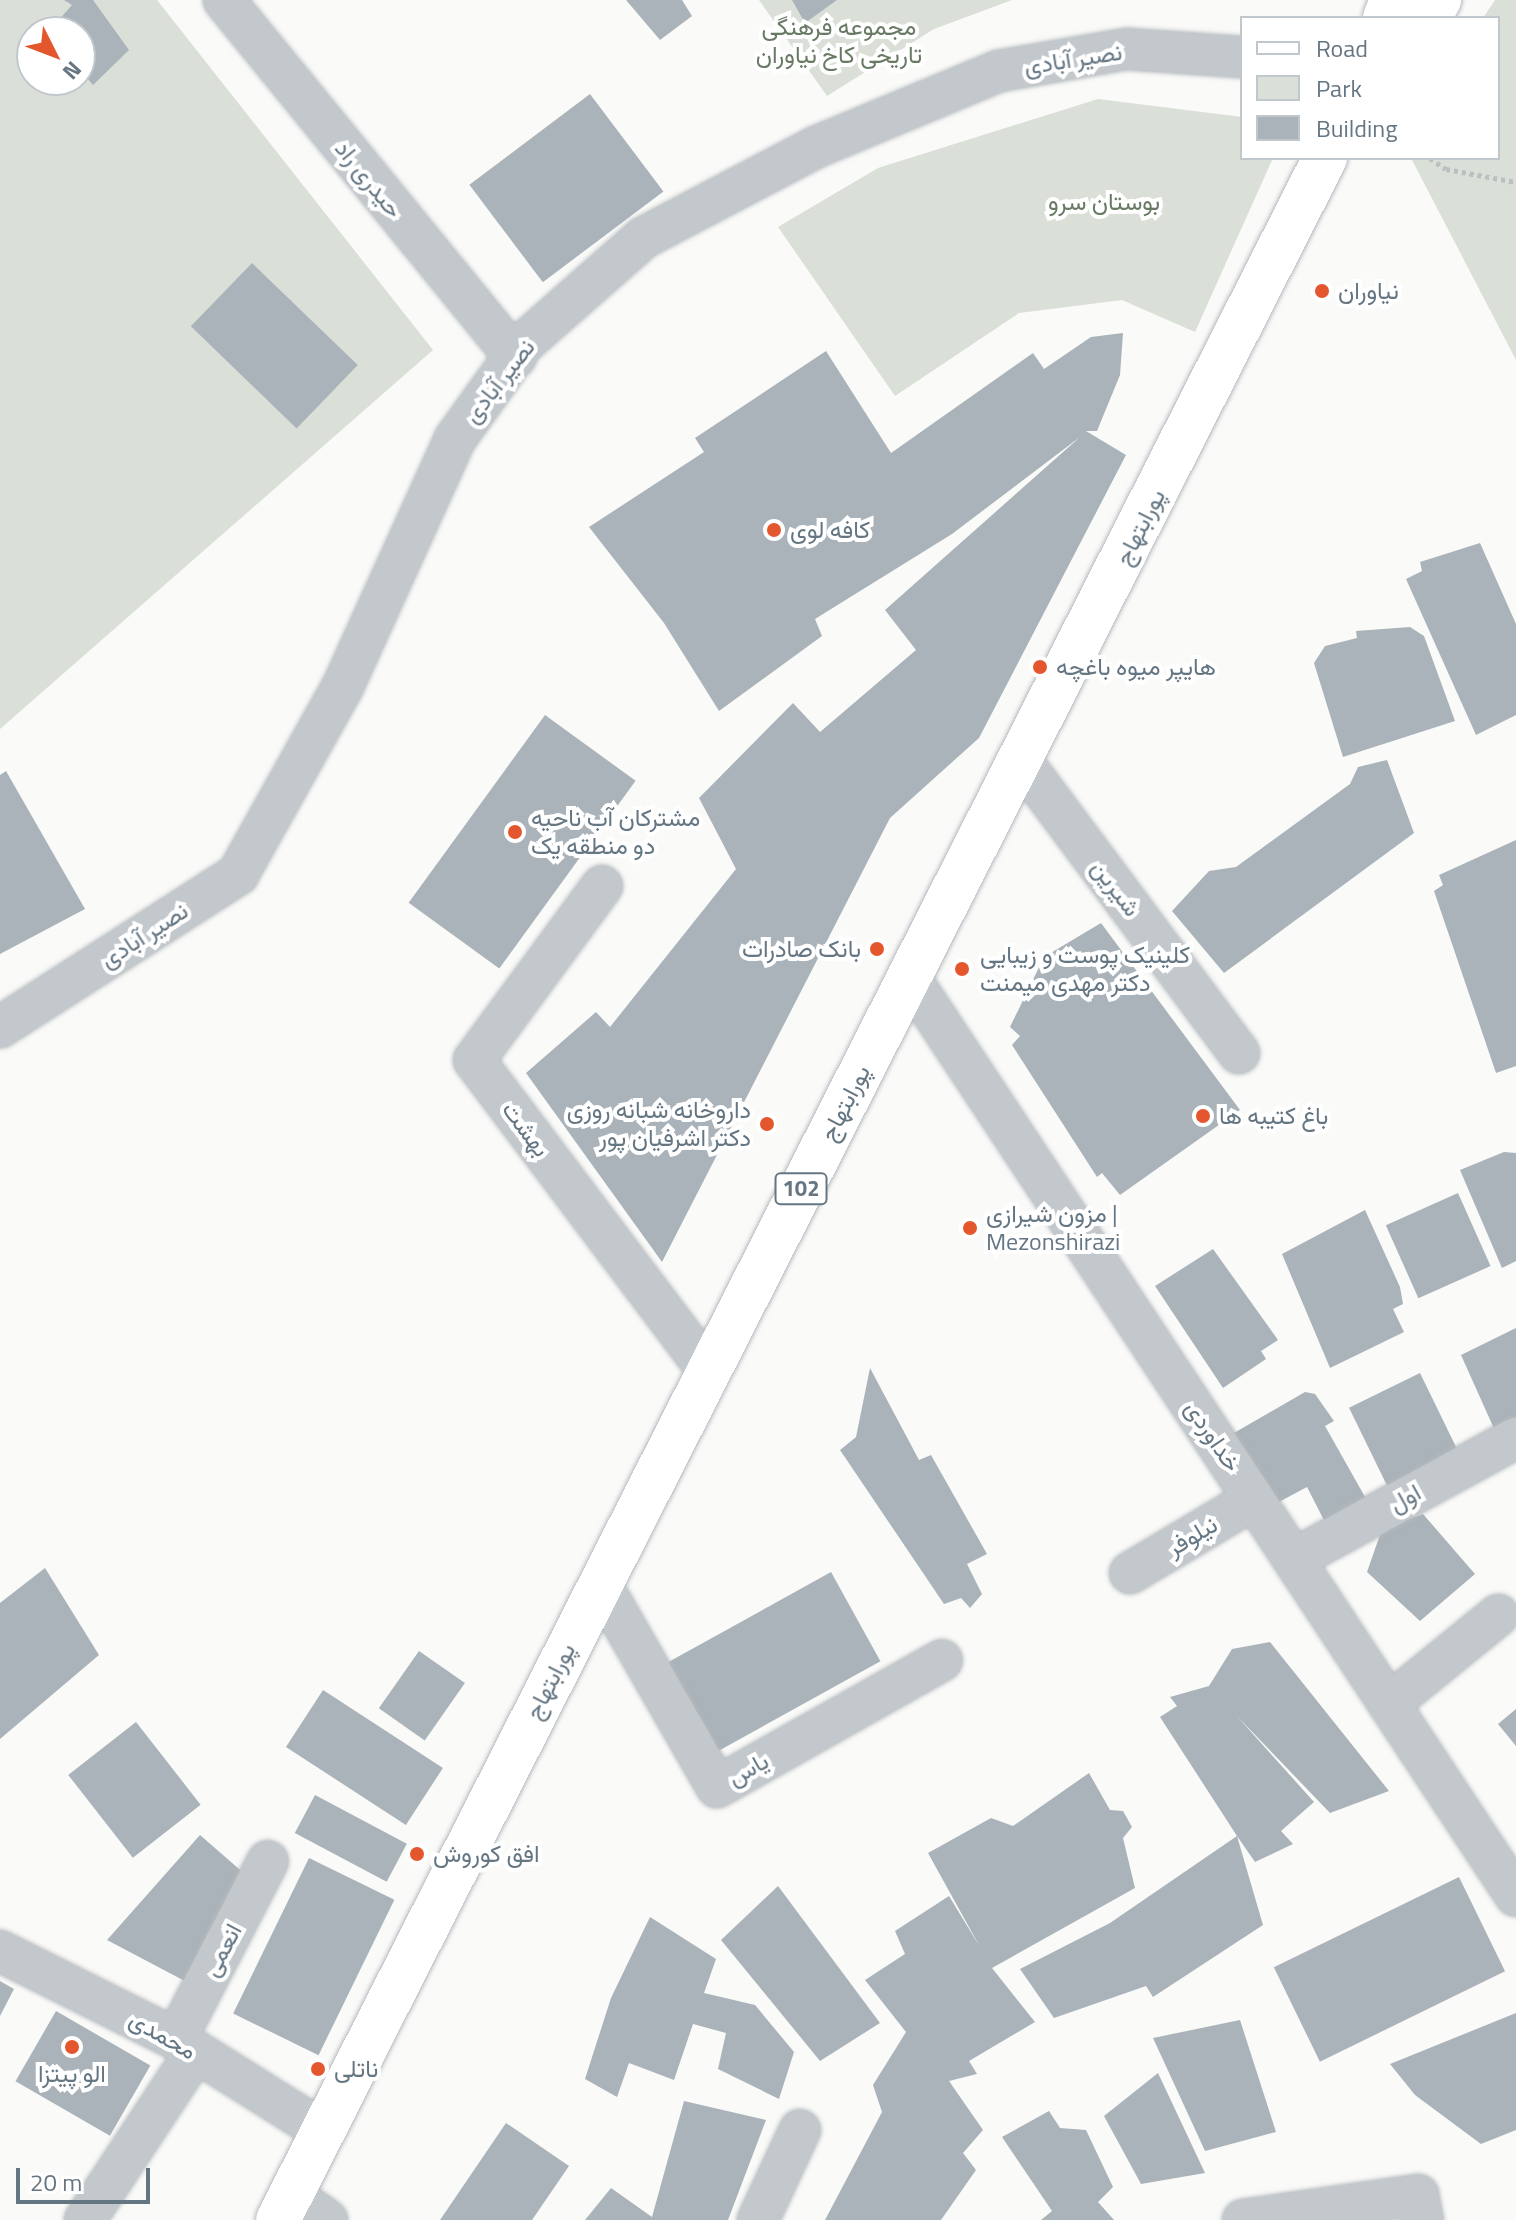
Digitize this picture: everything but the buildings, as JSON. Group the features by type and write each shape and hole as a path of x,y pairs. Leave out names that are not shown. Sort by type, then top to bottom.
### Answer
{"main road":[{"name":"پورابتهاج","path":"284,2207 909,977 1022,762 1324,160"}],"street":[{"name":"حیدری راد","path":"224,0 515,357"},
{"name":"نصیر آبادی","path":"0,1027 238,874 343,686 455,439 515,357 643,238 816,147 985,77 1127,49 1240,57"},
{"name":"شیرین","path":"1022,762 1239,1053"},
{"name":"بهشت","path":"602,886 474,1060 708,1371"},
{"name":"خداوردی","path":"909,977 1516,1896"},
{"name":"اول","path":"1294,1559 1516,1438"},
{"name":"نیلوفر","path":"1130,1573 1254,1499"},
{"name":"یاس","path":"600,1583 717,1787 942,1660"},
{"path":"1389,1704 1498,1615"},
{"name":"انعمی","path":"85,2220 185,2046 268,1861"},
{"name":"محمدی","path":"0,1951 185,2046 321,2130"},
{"path":"758,2220 800,2130"},
{"path":"1243,2220 1418,2195 1423,2220"},
{"path":"284,2207 327,2220"}],"path":[{"path":"1433,160 1446,169 1516,182"}],"green space":[{"path":"0,0 157,0 433,350 0,729"},
{"name":"مجموعه فرهنگی تاریخی کاخ نیاوران","path":"759,0 1012,0 934,29 827,96"},
{"path":"1495,0 1516,0 1516,360 1412,160 1500,160 1500,16 1484,16"},
{"name":"بوستان سرو","path":"1098,99 1240,117 1240,160 1272,160 1195,332 1122,300 1019,313 895,396 778,227 878,168"}],"place":[{"name":"نیاوران","path":"1322,291"},
{"name":"کافه لوی","path":"774,530"},
{"name":"هایپر میوه باغچه","path":"1040,667"},
{"name":"مشترکان آب ناحیه دو منطقه یک","path":"515,832"},
{"name":"بانک صادرات","path":"877,949"},
{"name":"کلینیک پوست و زیبایی دکتر مهدی میمنت","path":"962,969"},
{"name":"باغ کتیبه ها","path":"1203,1116"},
{"name":"داروخانه شبانه روزی دکتر اشرفیان پور","path":"767,1124"},
{"name":"مزون شيرازی | Mezonshirazi","path":"970,1228"},
{"name":"افق کوروش","path":"417,1854"},
{"name":"الو پیتزا","path":"72,2047"},
{"name":"ناتلی","path":"318,2069"}]}
